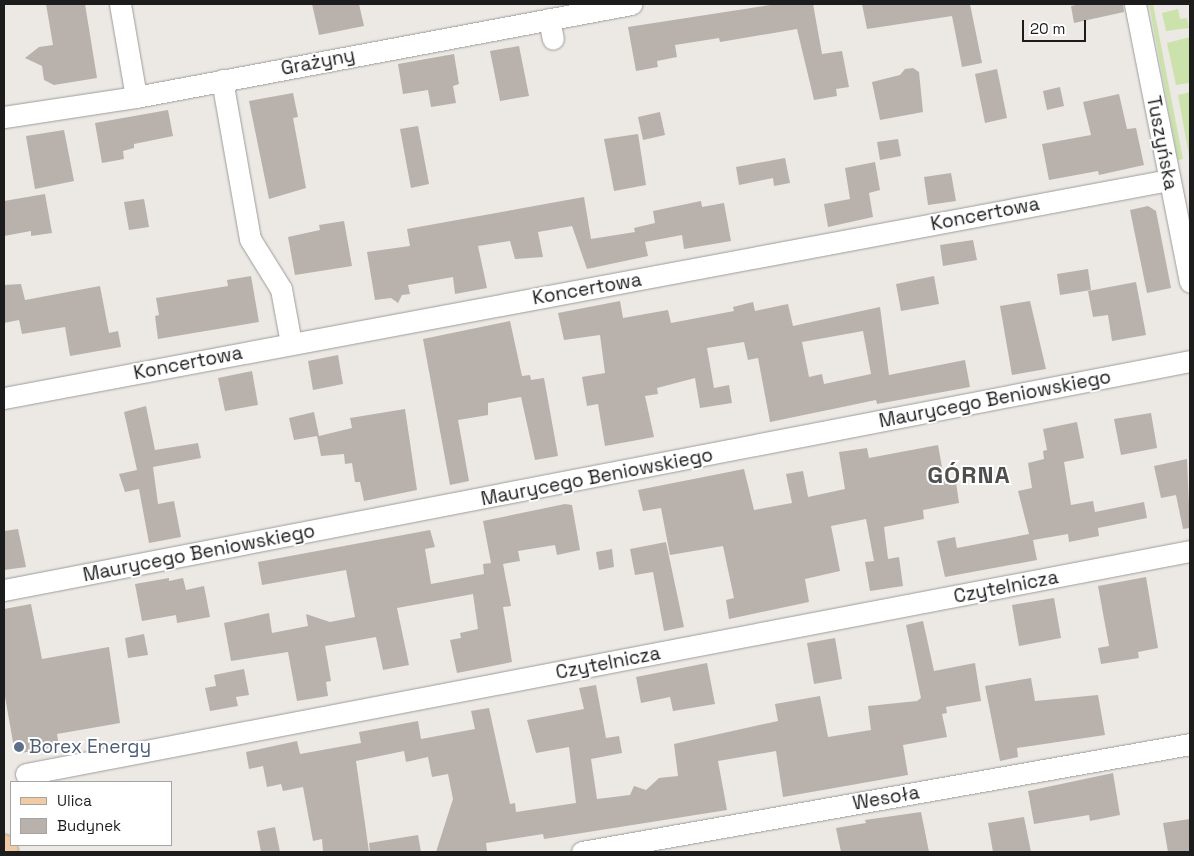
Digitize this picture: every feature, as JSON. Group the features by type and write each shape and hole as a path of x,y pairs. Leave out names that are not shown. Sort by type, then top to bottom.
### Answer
{"street":[{"path":"120,4 136,97"},
{"name":"Grażyny","path":"4,116 136,97 222,80 551,29 631,4"},
{"name":"Tuszyńska","path":"1135,4 1190,282"},
{"path":"222,80 250,239 281,289 291,344"},
{"name":"Koncertowa","path":"4,398 1169,180"},
{"name":"Maurycego Beniowskiego","path":"4,590 1190,361"},
{"name":"Czytelnicza","path":"26,774 1190,552"},
{"name":"Wesoła","path":"582,852 1190,744"}],"green space":[{"path":"1149,4 1153,4 1183,159 1178,160"},
{"path":"1178,9 1180,19 1187,18 1189,28 1166,31 1162,13"},
{"path":"1190,37 1190,83 1176,85 1167,43"},
{"path":"1190,92 1190,156 1189,156 1178,95"}],"building":[{"path":"46,4 85,4 97,78 54,85 44,80 42,66 25,58 39,47 53,45"},
{"path":"312,4 359,4 364,26 319,35"},
{"path":"777,4 813,4 822,54 842,51 849,87 836,89 837,96 814,100 797,29 720,42 719,38 675,45 677,57 657,61 658,67 636,71 628,27"},
{"path":"862,4 970,4 982,63 962,67 952,16 867,29"},
{"path":"1080,4 1123,4 1124,12 1074,23 1071,6"},
{"path":"519,46 529,96 500,101 490,51"},
{"path":"454,54 459,84 453,86 456,103 431,107 428,90 403,94 398,64"},
{"path":"913,68 919,72 923,112 880,120 872,82 900,75 905,69"},
{"path":"997,69 1007,118 985,123 975,74"},
{"path":"1060,87 1064,106 1047,110 1043,91"},
{"path":"293,93 298,117 293,118 306,188 269,199 249,101"},
{"path":"1119,94 1127,129 1136,128 1144,165 1099,175 1098,171 1049,180 1042,144 1091,135 1083,102"},
{"path":"168,110 173,136 134,144 134,148 123,151 124,159 102,163 95,123"},
{"path":"660,112 665,135 643,140 638,117"},
{"path":"418,126 429,184 411,188 400,129"},
{"path":"64,130 74,181 35,189 26,136"},
{"path":"638,134 646,185 614,191 604,139"},
{"path":"898,139 901,156 880,160 877,142"},
{"path":"785,158 790,183 774,186 773,178 739,185 736,167"},
{"path":"875,162 880,190 869,193 873,217 828,227 824,204 850,199 845,168"},
{"path":"951,173 956,201 928,205 924,177"},
{"path":"45,194 52,233 31,236 31,231 4,236 4,201"},
{"path":"584,197 591,239 635,232 634,228 655,223 653,211 701,201 702,207 724,203 731,241 684,249 682,235 645,242 648,256 587,269 572,226 538,232 543,257 515,259 510,241 478,246 487,288 455,294 453,277 408,285 410,294 402,295 398,303 391,298 375,300 367,252 410,246 407,229"},
{"path":"144,199 149,227 129,230 124,202"},
{"path":"1148,206 1156,211 1171,288 1147,293 1130,210"},
{"path":"344,221 352,266 295,275 288,237 320,230 319,225"},
{"path":"973,240 977,260 943,266 940,245"},
{"path":"1088,269 1091,290 1060,295 1057,274"},
{"path":"251,276 259,322 158,339 155,316 159,315 156,298 228,286 227,280"},
{"path":"934,276 939,304 901,311 896,284"},
{"path":"1136,282 1146,335 1112,341 1108,315 1093,317 1088,291"},
{"path":"21,284 25,300 100,286 109,333 118,331 121,347 70,356 65,327 22,334 19,320 4,323 4,285"},
{"path":"620,301 623,318 668,310 671,323 734,311 733,307 753,302 755,311 788,304 793,326 880,307 889,375 965,360 970,387 877,404 876,400 770,422 758,358 748,360 744,342 707,348 714,388 729,385 732,403 700,408 695,378 657,388 658,394 645,396 654,437 605,446 598,404 587,406 582,377 605,373 600,335 564,340 558,313","holes":["863,331 871,374 824,384 822,374 809,377 802,342"]},
{"path":"1030,301 1046,369 1012,375 1000,306"},
{"path":"510,321 522,376 530,375 531,380 544,378 558,456 535,460 521,397 488,403 488,415 458,420 469,481 450,485 423,339"},
{"path":"338,355 343,384 313,390 308,361"},
{"path":"252,371 258,405 225,411 218,378"},
{"path":"146,406 155,450 198,443 201,458 153,467 158,504 174,501 181,537 149,543 139,489 125,492 119,474 137,470 124,412"},
{"path":"405,409 417,490 364,501 360,482 355,482 352,463 345,464 344,454 321,456 317,436 294,440 289,418 314,412 319,436 352,428 350,418"},
{"path":"1151,413 1157,448 1121,455 1114,419"},
{"path":"1077,422 1084,458 1064,462 1071,505 1093,501 1095,512 1144,502 1147,518 1098,528 1099,536 1069,542 1068,534 1033,540 1037,560 945,577 937,541 955,537 957,548 1029,534 1018,491 1032,488 1028,463 1044,459 1043,451 1047,450 1043,429"},
{"path":"938,445 945,484 956,482 959,503 923,510 924,519 884,527 888,559 899,557 903,586 870,591 865,562 874,561 866,519 831,526 840,571 805,579 809,602 729,619 726,600 734,598 723,546 670,555 661,508 643,511 638,490 744,469 754,510 792,503 786,474 803,471 808,497 845,489 839,452 867,448 869,458"},
{"path":"1187,459 1190,528 1183,529 1176,495 1161,498 1154,466"},
{"path":"565,504 572,505 580,550 557,555 555,545 518,551 520,561 503,564 511,606 503,607 512,662 457,673 450,640 461,638 460,633 478,629 473,594 397,608 409,665 383,670 376,637 325,646 331,681 326,682 328,696 297,701 288,652 231,661 224,623 269,613 272,633 308,626 306,614 330,622 355,617 346,570 262,585 258,562 430,530 435,547 425,549 431,584 484,574 483,564 491,563 483,521"},
{"path":"18,529 26,567 4,570 4,531"},
{"path":"666,542 684,627 664,631 653,572 635,575 630,549"},
{"path":"612,549 614,567 599,570 596,552"},
{"path":"1146,577 1158,648 1138,652 1139,658 1101,664 1098,648 1109,646 1098,586"},
{"path":"169,578 169,581 183,578 186,590 204,586 210,617 177,623 176,615 142,621 135,584"},
{"path":"1054,598 1061,638 1019,646 1012,605"},
{"path":"31,604 42,659 109,647 120,723 57,734 59,746 21,753 14,748 4,691 4,609"},
{"path":"923,621 934,671 975,663 981,701 946,707 947,713 942,714 947,737 903,745 908,775 783,797 776,751 718,761 727,810 544,839 543,834 486,843 487,851 436,852 453,799 448,774 432,777 428,757 406,762 404,751 356,761 369,852 323,852 322,839 313,841 303,787 283,791 281,784 267,787 263,766 249,769 246,752 297,741 300,754 361,743 359,732 418,721 421,739 475,729 471,711 489,708 510,804 515,803 516,812 576,803 569,747 536,753 527,720 584,709 579,688 596,685 606,738 619,736 622,753 591,759 597,799 630,795 634,786 646,790 659,778 678,776 674,744 778,721 775,704 820,696 828,737 871,730 868,706 917,701 921,698 906,625"},
{"path":"144,634 148,655 128,658 125,638"},
{"path":"835,638 842,679 814,684 807,643"},
{"path":"707,663 715,704 673,711 670,697 641,703 636,677"},
{"path":"244,669 249,695 236,697 238,706 210,711 205,688 216,686 214,675"},
{"path":"1031,678 1035,701 1098,695 1105,735 1017,748 1018,757 1000,761 985,686"},
{"path":"1113,773 1120,815 1090,821 1089,815 1034,824 1028,791"},
{"path":"921,812 929,852 841,852 836,828 866,823 865,820"},
{"path":"1024,817 1031,852 993,852 988,823"},
{"path":"1190,819 1190,852 1168,852 1163,823"},
{"path":"275,827 280,852 261,852 257,831"},
{"path":"418,835 421,852 370,852 369,843"}],"place":[{"name":"Borex Energy","path":"19,747"}],"district":[{"name":"GÓRNA","path":"969,475"}]}
